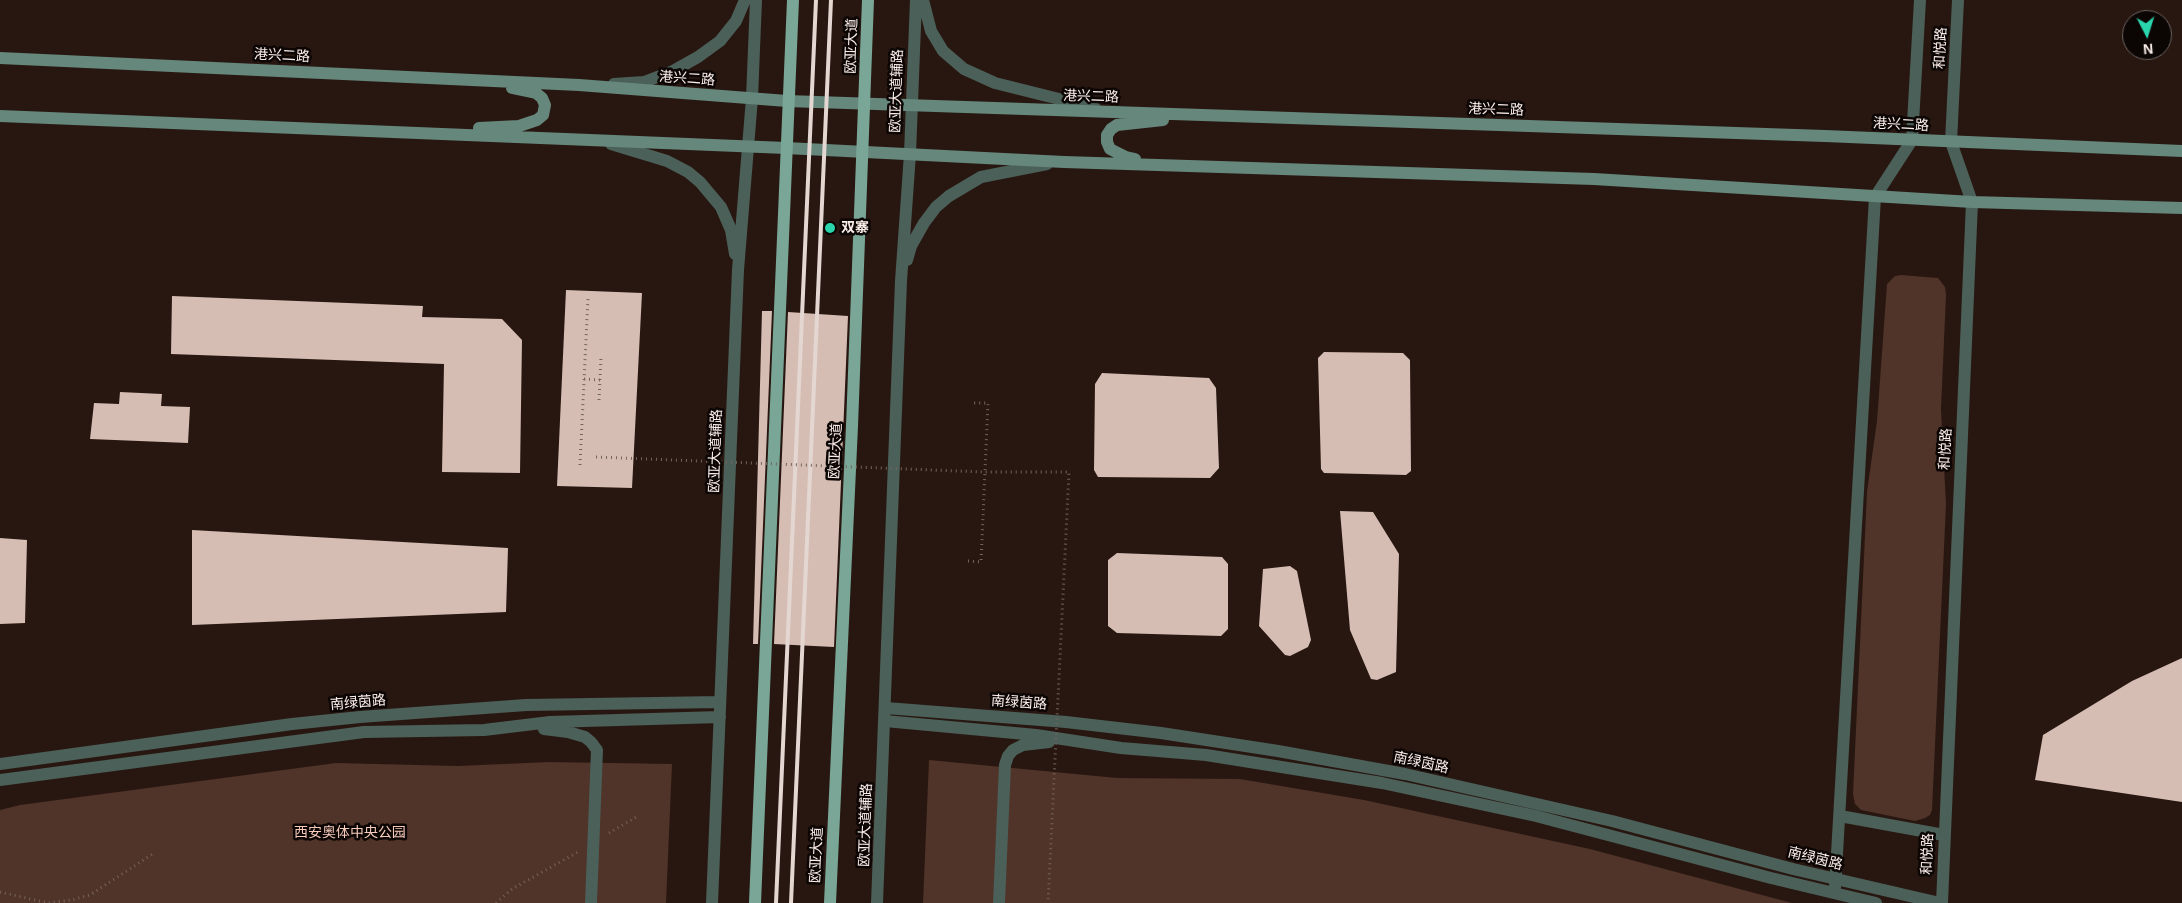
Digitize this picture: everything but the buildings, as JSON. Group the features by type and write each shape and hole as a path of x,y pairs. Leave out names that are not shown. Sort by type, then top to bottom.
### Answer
{"main road":[{"path":"755,903 787,100 793,0"},
{"name":"欧亚大道","path":"830,903 868,0"},
{"name":"港兴二路","path":"0,58 579,85 752,98 865,102 912,106 2182,151"},
{"path":"414,133 519,126 537,120 545,110 542,98 536,93 522,89 435,78"},
{"path":"0,116 786,148 1064,162 1594,180 1972,202 2182,208"},
{"path":"1158,164 1126,157 1110,149 1107,135 1117,125 1212,116"}],"street":[{"path":"579,85 644,82 673,71 698,57 720,41 736,21 745,0"},
{"name":"欧亚大道辅路","path":"712,903 738,270 749,147 756,0"},
{"name":"欧亚大道辅路","path":"877,903 901,281 910,154 916,0"},
{"path":"923,0 931,31 943,52 964,69 995,83 1117,112"},
{"name":"和悦路","path":"1912,140 1920,0"},
{"name":"和悦路","path":"1941,903 1972,202 1951,142 1958,0"},
{"path":"576,139 616,145 667,161 688,172 707,188 721,206 731,230 738,270"},
{"path":"1834,893 1875,196 1912,140"},
{"path":"901,281 911,246 936,207 949,196 981,177 1004,171 1064,162"},
{"name":"南绿茵路","path":"0,764 292,724 360,718 526,705 720,702"},
{"name":"南绿茵路","path":"886,708 1066,722 1161,733 1278,751 1405,774 1612,821 1835,879 1941,903"},
{"path":"484,730 550,722 720,718"},
{"name":"南绿茵路","path":"885,722 1036,734 1121,748 1206,755 1382,783 1536,816 1876,903"},
{"path":"0,780 364,732 545,729 568,732 585,737 597,750 591,903"},
{"path":"999,903 1005,765 1008,756 1013,750 1041,741 1083,742"},
{"path":"1840,816 1944,835"}],"path":[{"path":"580,466 588,298"},
{"path":"599,400 601,357"},
{"path":"584,379 600,380"},
{"path":"968,561 981,562 988,403 974,403"},
{"path":"596,457 984,472 1069,472 1048,903"},
{"path":"496,903 512,889 636,817"},
{"path":"0,892 48,903 90,895 154,853"}],"green space":[{"path":"1895,276 1938,278 1945,287 1946,295 1941,409 1946,504 1932,810 1930,815 1915,821 1861,810 1855,804 1853,794 1867,492 1877,421 1887,284"},
{"path":"929,760 1117,778 1240,779 1364,800 1590,849 1792,903 923,903"},
{"name":"西安奥体中央公园","path":"549,762 672,764 666,903 0,903 0,810 20,805 336,763 458,766"}],"railway":[{"path":"776,903 816,0"},
{"path":"791,903 831,0"}],"place":[{"name":"双寨","path":"830,228"}]}
